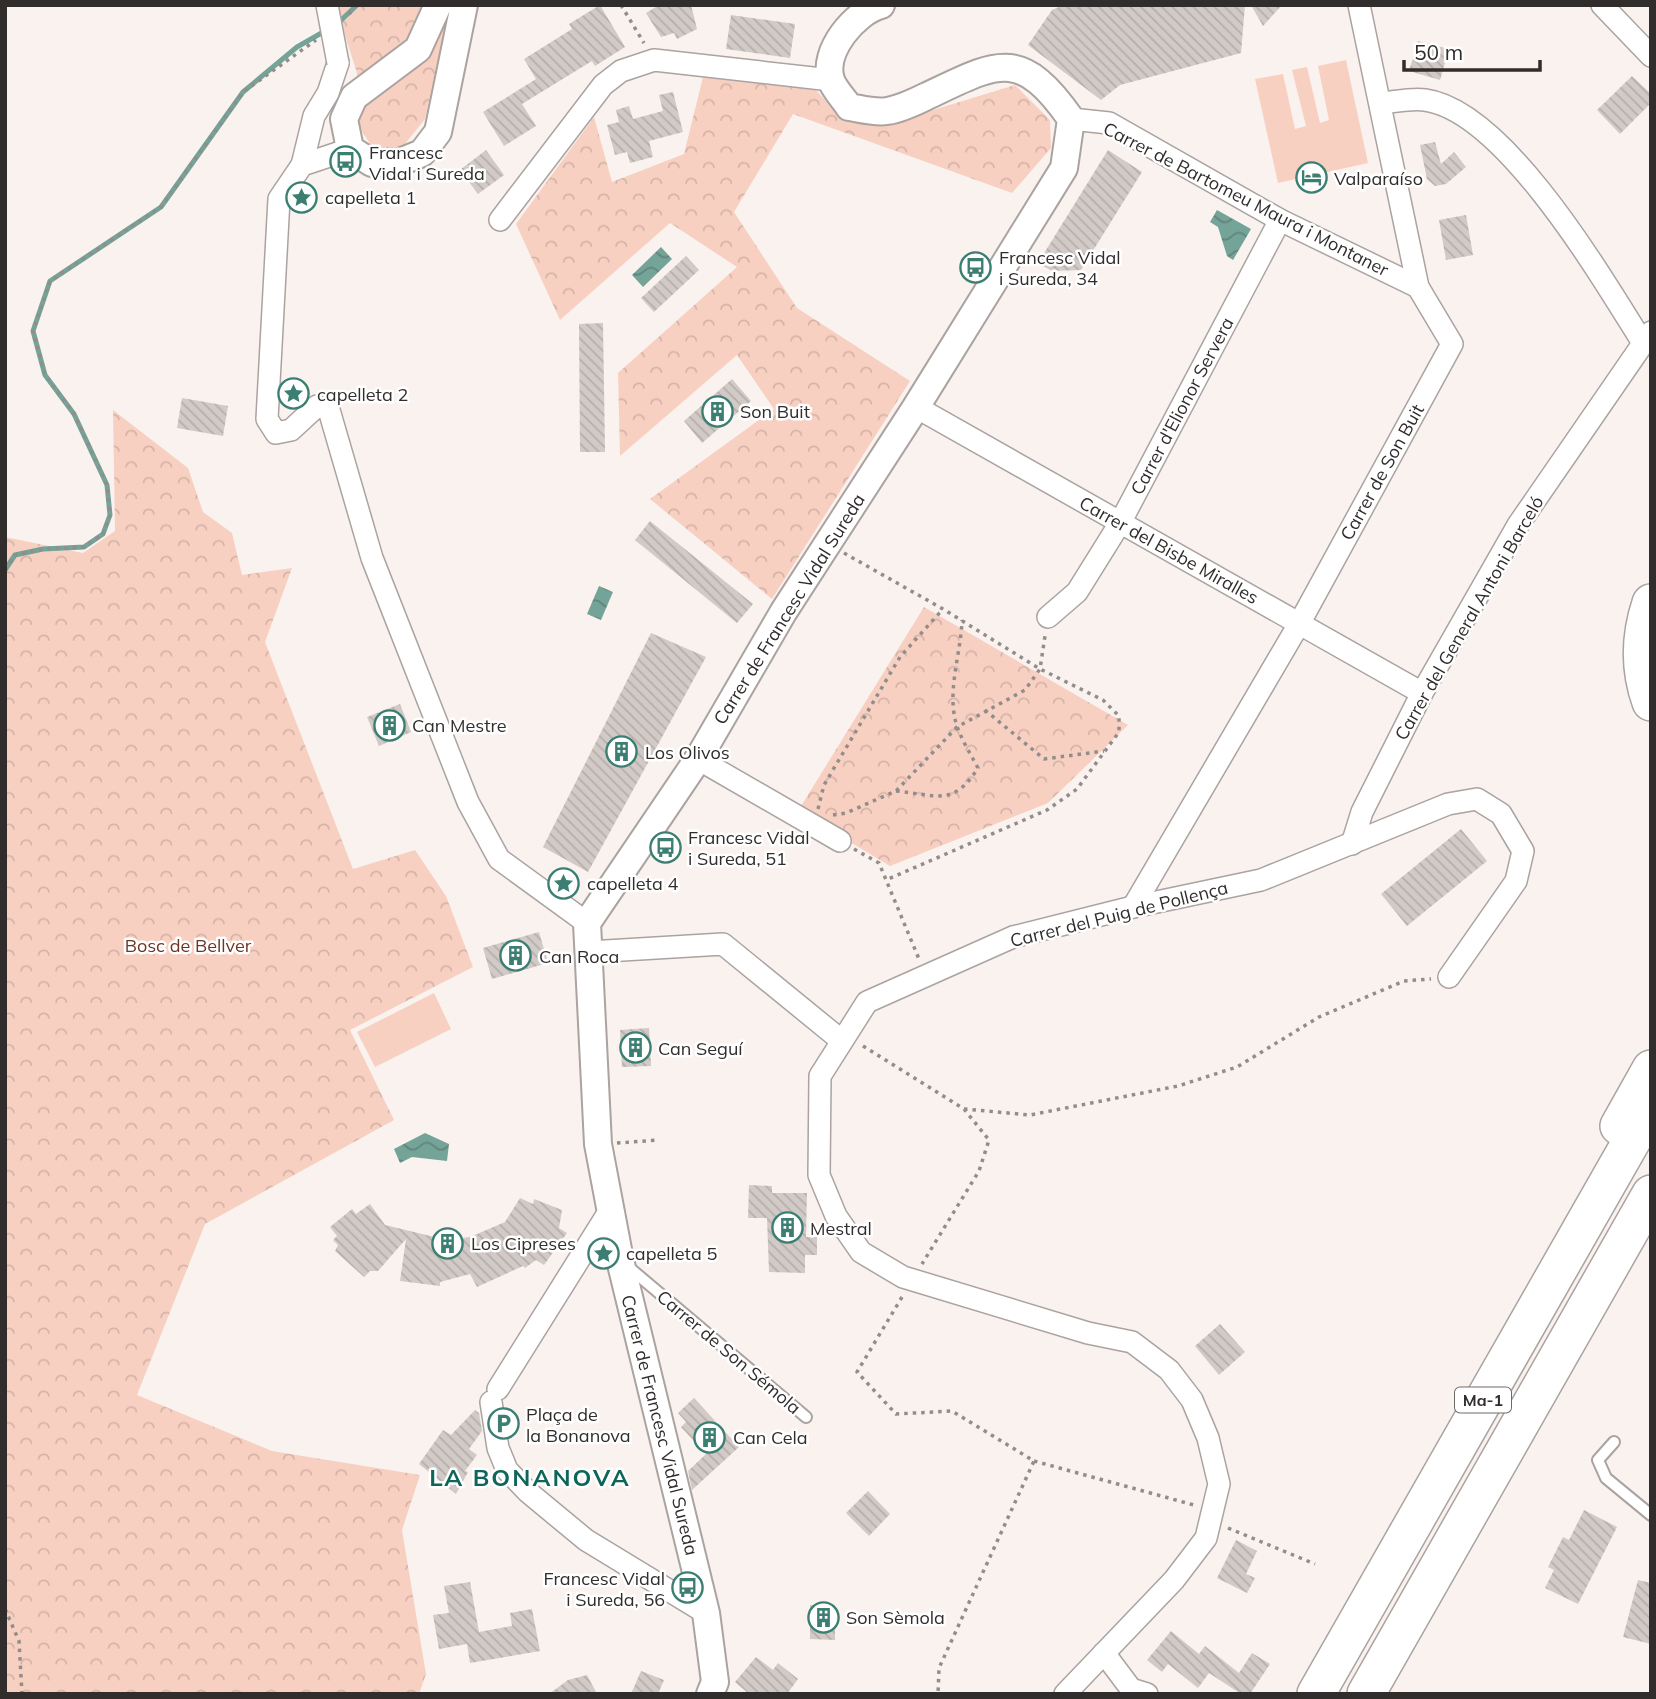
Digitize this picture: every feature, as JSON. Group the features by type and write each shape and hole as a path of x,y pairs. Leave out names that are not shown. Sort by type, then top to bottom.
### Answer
{"highway":[{"path":"1651,603 1642,648 1643,674 1651,702"},
{"path":"1463,1436 1506,1330 1651,1069"},
{"name":"Ma-1","path":"1316,1694 1651,1107"},
{"name":"Ma-1","path":"1366,1694 1651,1194"}],"street":[{"path":"327,5 338,63 328,93 314,116 302,165 279,199 267,419 276,433 291,430 317,406 329,410 372,558 468,802 499,859 587,923"},
{"path":"438,5 418,49 354,97 344,119 350,149 372,163 400,162 422,153 438,132 464,5"},
{"path":"881,5 869,8 831,50 831,80 849,107 886,112 913,103 986,68 1004,67 1026,72 1052,91 1071,119"},
{"name":"Carrer de Son Buit","path":"1133,907 1299,624 1452,344 1418,287 1382,103 1359,5"},
{"path":"1602,5 1651,56"},
{"path":"500,220 603,85 621,71 654,60 831,80"},
{"path":"1382,103 1425,100 1462,115 1492,137 1514,159 1647,337"},
{"name":"Carrer de Bartomeu Maura i Montaner","path":"1071,119 1109,123 1280,220 1418,287"},
{"name":"Carrer de Francesc Vidal Sureda","path":"710,1694 715,1682 706,1613 620,1261 598,1144 587,923 698,759 784,611 916,407 1064,168 1071,119"},
{"path":"302,165 350,149"},
{"name":"Carrer d'Elionor Servera","path":"1048,617 1077,592 1120,523 1280,220"},
{"name":"Carrer del General Antoni Barceló","path":"1352,844 1362,812 1422,693 1518,525 1647,337"},
{"name":"Carrer del Bisbe Miralles","path":"916,407 1422,693"},
{"path":"698,759 810,819 840,841"},
{"name":"Carrer del Puig de Pollença","path":"1065,1694 1174,1580 1206,1538 1219,1484 1208,1438 1192,1400 1169,1370 1132,1342 1088,1333 912,1280 861,1252 836,1216 819,1175 820,1076 867,1002 1013,937 1133,907 1261,880 1448,804 1477,799 1501,814 1523,852 1516,881 1449,977"},
{"path":"589,952 723,944 844,1039"},
{"path":"610,1210 495,1396 498,1448 507,1470 528,1492 586,1540 706,1613"},
{"path":"1104,1653 1131,1689 1147,1694"}],"lane":[{"name":"Carrer de Son Sémola","path":"620,1261 806,1417"},
{"path":"1614,1442 1598,1460 1606,1478 1651,1515"}],"path":[{"path":"342,21 357,5"},
{"path":"621,5 654,60"},
{"path":"5,570 15,555 43,549 84,547 103,534 110,515 107,485 74,414 45,374 33,331 50,281 162,206 243,92 320,37"},
{"path":"827,544 943,609 1040,669 1103,700 1119,716 1119,732 1077,789 1047,810 886,880"},
{"path":"810,819 824,785 900,657 943,609"},
{"path":"810,819 846,813 896,790 957,727 1025,690 1040,669 1048,617"},
{"path":"896,790 949,796 965,789 978,768 957,727 953,693 961,649 962,621"},
{"path":"985,710 1044,759 1104,751"},
{"path":"840,841 879,863 926,976"},
{"path":"964,1109 1030,1115 1178,1086 1237,1067 1320,1017 1404,981 1449,977"},
{"path":"844,1039 964,1109 989,1140 979,1171 857,1372 896,1414 952,1411 1034,1461 1211,1516 1315,1564"},
{"path":"598,1144 658,1140"},
{"path":"937,1694 939,1668 1034,1461"},
{"path":"5,1609 19,1641 22,1694"}],"green space":[{"path":"450,5 425,119 401,149 372,147 355,120 357,73 336,7"},
{"path":"1346,60 1368,163 1278,183 1255,79 1283,74 1295,129 1306,126 1292,70 1307,67 1320,123 1329,120 1318,66"},
{"path":"703,77 816,90 842,119 884,125 1015,85 1050,120 1051,148 1012,193 793,114 734,212 797,308 910,381 772,599 650,499 774,409 737,355 620,456 618,373 737,267 670,223 560,320 516,224 594,117 612,182 684,154"},
{"name":"Bosc de Bellver","path":"113,410 188,468 203,512 232,533 242,575 292,568 265,642 353,869 415,850 446,896 473,967 350,1030 394,1120 205,1224 137,1395 272,1451 420,1475 402,1530 426,1674 419,1694 5,1694 5,537 83,553 115,531"},
{"path":"924,607 1128,725 1048,803 890,866 798,811"},
{"path":"434,993 451,1029 375,1067 357,1032"}],"water":[{"path":"1217,210 1251,229 1233,260 1227,256 1218,227 1210,222"},
{"path":"661,247 672,259 643,287 632,275"},
{"path":"599,586 613,592 601,620 587,614"},
{"path":"425,1133 449,1144 447,1161 412,1157 400,1163 394,1149"}],"building":[{"path":"600,5 625,47 595,66 592,61 522,104 536,126 504,146 483,112 536,79 524,59 572,29 569,24"},
{"path":"659,5 691,5 697,29 677,39 674,33 661,37 646,13"},
{"path":"1063,5 1245,5 1241,53 1120,85 1101,100 1028,45 1052,10"},
{"path":"1251,5 1282,5 1263,26"},
{"path":"731,15 795,24 790,58 726,49"},
{"path":"1418,41 1449,49 1440,80 1409,71"},
{"path":"1632,76 1651,94 1651,103 1620,134 1597,110"},
{"path":"673,92 683,132 649,141 653,157 630,163 627,152 615,155 607,125 619,122 616,110 629,106 633,119 663,111 659,95"},
{"path":"1435,142 1441,164 1454,152 1466,167 1446,184 1435,186 1427,179 1420,145"},
{"path":"486,150 504,175 478,194 460,170"},
{"path":"1108,150 1142,172 1081,270 1052,271 1038,263"},
{"path":"1466,215 1473,255 1446,260 1439,220"},
{"path":"686,256 699,270 654,312 641,298"},
{"path":"603,323 605,452 580,452 579,324"},
{"name":"Son Buit","path":"732,379 751,401 702,443 684,421"},
{"path":"182,398 228,406 223,436 177,428"},
{"path":"650,521 753,604 737,623 635,540"},
{"name":"Los Olivos","path":"651,633 706,657 588,872 543,847"},
{"name":"Can Mestre","path":"400,704 411,732 379,746 367,717"},
{"path":"1461,829 1487,861 1407,926 1381,894"},
{"name":"Can Roca","path":"539,932 548,963 492,979 483,948"},
{"name":"Can Seguí","path":"649,1028 651,1066 622,1067 620,1030"},
{"name":"Mestral","path":"749,1185 772,1186 772,1193 807,1193 806,1237 817,1237 817,1255 805,1255 805,1273 769,1272 767,1218 748,1218"},
{"name":"Los Cipreses","path":"520,1198 533,1204 534,1199 562,1210 559,1228 567,1233 544,1265 536,1260 525,1268 523,1266 477,1287 470,1274 440,1282 440,1286 400,1281 406,1239 378,1271 370,1271 364,1277 335,1251 338,1245 333,1240 337,1236 330,1227 352,1209 356,1214 370,1204 385,1225 447,1240 470,1237 505,1222"},
{"path":"1220,1324 1245,1352 1219,1375 1195,1346"},
{"name":"Can Cela","path":"694,1398 739,1447 692,1490 688,1471 706,1454 681,1427 686,1422 678,1413"},
{"name":"LA BONANOVA","path":"475,1410 479,1413 482,1431 469,1449 477,1455 465,1471 468,1472 456,1494 419,1464 443,1430 451,1435"},
{"path":"868,1491 890,1514 869,1536 846,1513"},
{"path":"1584,1510 1617,1527 1578,1604 1545,1588 1554,1570 1548,1567 1563,1537 1569,1540"},
{"path":"1236,1540 1257,1551 1246,1574 1255,1578 1247,1593 1217,1578"},
{"path":"1638,1580 1651,1583 1651,1644 1623,1637"},
{"path":"470,1582 479,1632 512,1626 510,1613 532,1609 540,1651 470,1663 467,1644 439,1649 433,1615 449,1613 444,1586"},
{"name":"Son Sèmola","path":"810,1605 835,1605 835,1640 810,1639"},
{"path":"1171,1631 1199,1654 1205,1646 1239,1673 1252,1653 1270,1664 1250,1694 1241,1694 1209,1673 1198,1688 1168,1664 1162,1672 1147,1660"},
{"path":"756,1657 773,1670 778,1663 798,1679 787,1694 749,1694 735,1682"},
{"path":"641,1671 664,1680 658,1694 631,1694"},
{"path":"587,1675 597,1694 549,1694 568,1680"}],"waterway":[{"path":"337,24 357,5"},
{"path":"5,570 15,555 43,549 84,547 103,534 110,515 107,485 74,414 45,375 33,331 50,281 161,207 243,92 297,47 325,31"}],"place":[{"name":"Francesc Vidal i Sureda","path":"346,162"},
{"name":"Valparaíso","path":"1311,178"},
{"name":"capelleta 1","path":"302,197"},
{"name":"Francesc Vidal i Sureda, 34","path":"976,267"},
{"name":"capelleta 2","path":"294,394"},
{"name":"Son Buit","path":"717,411"},
{"name":"Can Mestre","path":"389,725"},
{"name":"Los Olivos","path":"622,752"},
{"name":"Francesc Vidal i Sureda, 51","path":"665,847"},
{"name":"capelleta 4","path":"564,883"},
{"name":"Can Roca","path":"516,956"},
{"name":"Can Seguí","path":"635,1048"},
{"name":"Mestral","path":"787,1228"},
{"name":"Los Cipreses","path":"448,1243"},
{"name":"capelleta 5","path":"603,1253"},
{"name":"Plaça de la Bonanova","path":"503,1424"},
{"name":"Can Cela","path":"710,1437"},
{"name":"Francesc Vidal i Sureda, 56","path":"688,1588"},
{"name":"Son Sèmola","path":"823,1617"}],"district":[{"name":"LA BONANOVA","path":"530,1477"}]}
